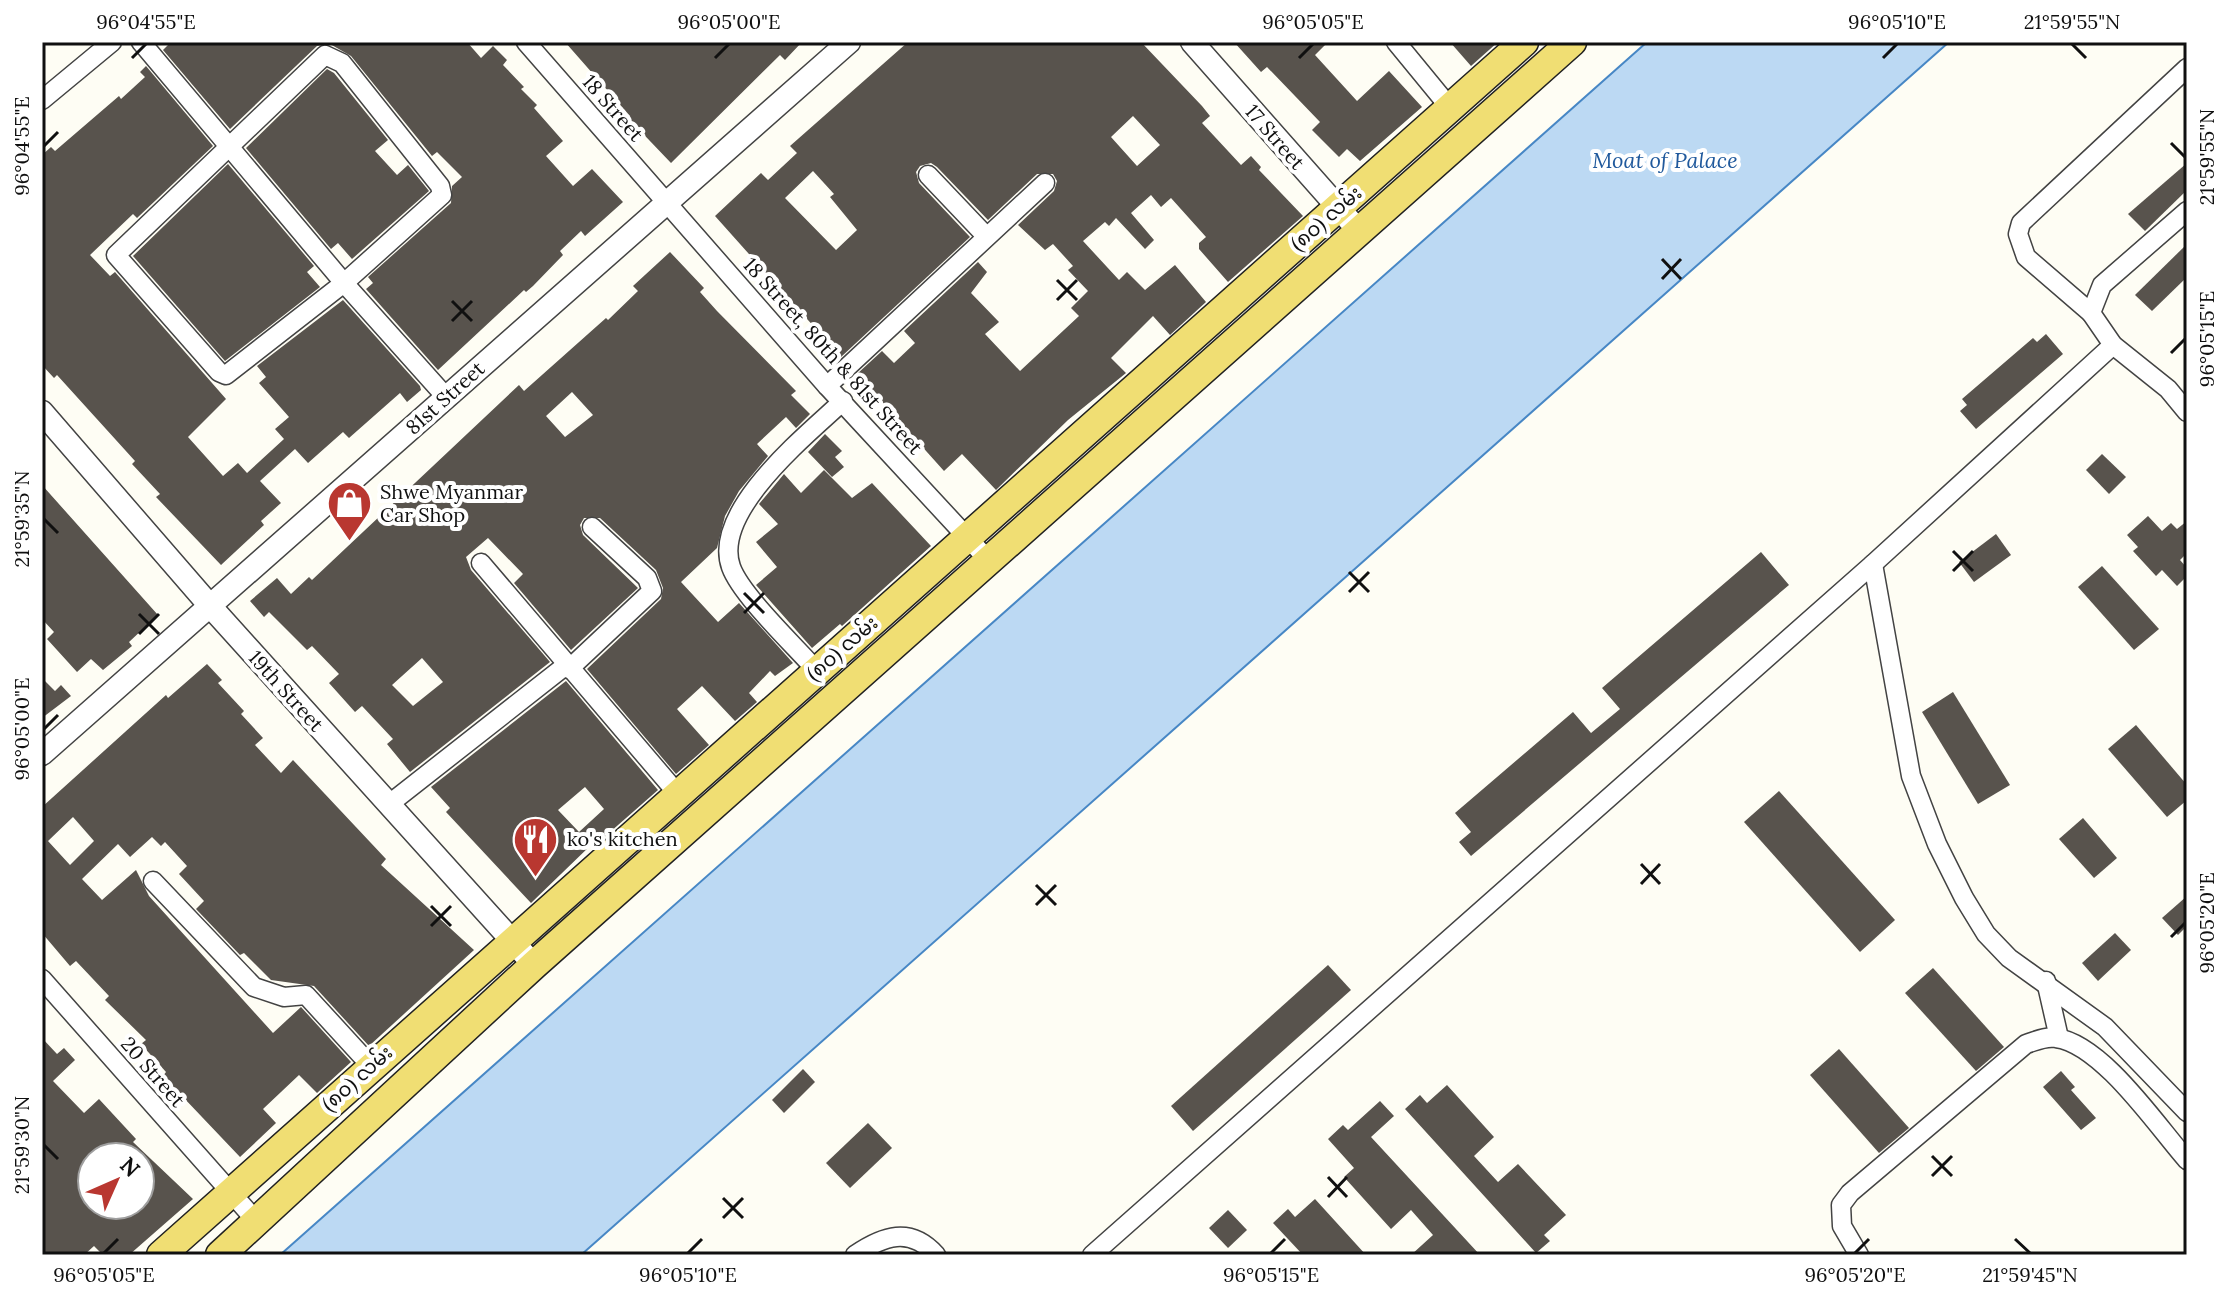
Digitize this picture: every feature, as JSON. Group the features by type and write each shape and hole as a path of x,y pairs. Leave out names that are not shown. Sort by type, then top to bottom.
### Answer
{"main road":[{"name":"(၈၀) လမ်း","path":"161,1255 1524,42"},
{"name":"(၈၀) လမ်း","path":"220,1255 534,965 1572,42"}],"street":[{"path":"42,100 112,42"},
{"path":"141,42 344,283 446,397"},
{"name":"18 Street","path":"526,42 666,203"},
{"name":"81st Street","path":"42,754 849,42"},
{"name":"17 Street","path":"1192,42 1359,231"},
{"path":"1396,42 1451,109"},
{"path":"330,55 342,63 442,190 442,195 401,234 344,283 226,375 219,372 118,260 119,251 317,60 330,55"},
{"path":"2187,68 2021,223 2018,234 2026,257 2091,313 2113,345 2168,389 2187,412"},
{"path":"928,175 986,236"},
{"path":"827,386 1045,183"},
{"name":"18 Street, 80th & 81st Street","path":"666,203 827,386 968,537"},
{"path":"2091,313 2102,285 2187,211"},
{"path":"1092,1255 1873,564 2113,345"},
{"path":"816,670 744,589 730,565 730,547 735,524 762,477 843,401"},
{"name":"19th Street","path":"45,423 534,965"},
{"path":"388,805 567,667 652,591 647,578 592,527"},
{"path":"968,537 990,562"},
{"path":"481,563 677,793"},
{"path":"1873,564 1911,776 1925,817 1986,934 2009,958 2046,981 2105,1027 2187,1112"},
{"path":"153,881 254,987 284,997 306,995 371,1066"},
{"name":"20 Street","path":"42,979 258,1223"},
{"path":"2046,981 2059,1038"},
{"path":"1859,1255 1842,1226 1841,1205 1850,1193 2026,1044 2047,1037 2059,1038 2087,1049 2187,1160"},
{"path":"855,1255 892,1235 915,1239 936,1255"}],"water":[{"name":"Moat of Palace","path":"1647,42 1949,42 581,1255 280,1255"}],"building":[{"path":"171,42 467,42 481,58 493,46 507,60 503,65 537,105 534,108 563,141 546,156 573,186 592,169 623,202 585,236 581,231 560,251 563,255 533,286 526,292 524,290 438,370 366,289 373,283 368,277 451,203 452,186 462,177 437,152 432,156 351,56 330,44 317,46 230,129 163,50"},
{"path":"565,42 802,42 785,60 780,55 671,163 628,118 630,116"},
{"path":"908,42 1141,42 1202,106 1210,116 1202,123 1241,165 1251,156 1261,167 1259,170 1303,216 1228,282 1199,249 1199,243 1206,237 1171,198 1161,207 1151,195 1131,213 1154,240 1145,249 1116,218 1109,226 1105,222 1083,241 1119,280 1127,272 1145,290 1175,265 1206,302 1170,335 1153,316 1111,358 1126,373 1068,420 996,490 962,454 944,471 857,374 882,351 894,363 915,343 904,331 978,262 987,272 971,293 999,322 985,334 1020,371 1079,316 1071,308 1088,291 1068,270 1073,266 1053,244 1045,250 1018,225 1054,191 1057,181 1053,174 1037,174 988,220 937,167 931,163 920,166 916,172 919,183 970,237 841,357 715,216 761,173 768,180 797,153 790,146","holes":["1133,116 1160,145 1137,166 1111,137","813,171 834,194 830,197 857,230 836,250 785,198"]},
{"path":"1234,42 1328,42 1315,55 1357,101 1389,71 1422,107 1360,161 1347,149 1339,157 1312,130 1320,122 1267,67 1261,72"},
{"path":"1450,42 1498,42 1471,66"},
{"path":"146,66 213,146 137,218 133,214 90,255 110,276 115,272 226,399 188,437 223,476 238,463 247,473 284,439 275,429 289,417 259,383 266,377 257,366 343,300 421,390 407,402 400,393 349,438 343,432 308,463 295,449 260,481 281,503 261,521 264,525 221,565 156,497 160,494 132,464 135,461 57,375 54,378 42,365 42,155 51,147 55,151 119,96 121,99 145,77 140,72"},
{"path":"327,69 334,73 388,140 375,151 397,175 408,165 429,191 352,259 338,243 331,249 246,148"},
{"path":"2187,163 2187,190 2145,231 2128,214"},
{"path":"228,164 314,266 307,272 320,287 225,361 133,256"},
{"path":"2187,244 2187,277 2152,311 2135,295"},
{"path":"670,252 704,288 700,292 717,311 796,391 791,395 810,414 796,428 786,417 757,444 768,456 739,491 725,516 717,548 681,582 718,622 739,603 793,663 775,676 770,671 749,693 757,702 735,721 702,686 677,709 709,745 676,774 587,669 661,599 663,588 656,570 600,518 584,518 580,525 583,535 638,588 571,650 514,583 523,574 488,538 466,557 471,570 550,662 410,772 387,744 393,739 362,706 355,712 329,683 339,674 312,646 307,650 269,612 264,617 250,601 277,578 291,594 309,577 312,580 519,385 524,391 606,318 608,320 638,291 633,286","holes":["572,392 593,415 565,437 546,416","422,658 443,682 413,706 392,685"]},
{"path":"2046,334 2063,354 1976,429 1960,411 1967,405 1962,399 2033,338 2037,342"},
{"path":"825,434 842,451 835,457 844,467 832,477 808,452"},
{"path":"2102,454 2126,477 2109,494 2086,470"},
{"path":"824,470 852,498 872,483 931,546 842,626 840,624 812,648 756,585 777,567 756,542 778,524 759,504 784,474 801,493"},
{"path":"42,485 158,615 129,642 132,646 103,670 91,659 77,672 47,639 54,632 42,619"},
{"path":"2148,516 2162,531 2171,523 2177,529 2187,521 2187,553 2180,560 2187,568 2187,576 2177,586 2162,570 2156,576 2133,551 2138,547 2127,535"},
{"path":"1996,534 2011,555 1974,582 1959,562"},
{"path":"1761,552 1789,585 1471,856 1459,842 1471,832 1455,813 1573,712 1591,733 1620,709 1602,688"},
{"path":"2102,566 2159,629 2134,650 2078,587"},
{"path":"207,664 222,680 218,683 244,711 241,714 263,738 255,745 281,773 293,760 386,859 381,865 474,950 369,1046 314,986 271,980 244,953 240,955 196,909 204,901 179,874 187,866 165,842 161,846 152,837 130,857 118,844 82,879 102,900 136,870 149,896 273,1033 301,1007 351,1062 317,1093 299,1075 263,1109 276,1123 240,1157 163,1076 166,1072 141,1044 146,1040 105,1000 109,996 76,961 70,966 42,933 42,807 166,695 168,698","holes":["73,817 94,841 70,865 48,841"]},
{"path":"42,678 55,691 61,685 71,696 42,718"},
{"path":"566,681 658,790 593,847 591,845 531,903 446,812 450,808 431,787","holes":["585,787 604,809 579,832 558,810"]},
{"path":"1953,692 2010,785 1978,804 1922,712"},
{"path":"2136,725 2187,785 2187,800 2167,817 2108,749"},
{"path":"1779,791 1895,920 1860,952 1744,822"},
{"path":"2083,818 2117,858 2094,878 2059,839"},
{"path":"2187,896 2187,926 2178,935 2162,918"},
{"path":"2115,933 2131,950 2098,981 2082,963"},
{"path":"1328,965 1351,990 1193,1131 1171,1106"},
{"path":"1933,968 2004,1047 1976,1071 1905,993"},
{"path":"42,1038 57,1054 64,1048 75,1060 53,1081 84,1113 99,1099 136,1139 76,1141 76,1221 156,1221 156,1164 193,1199 129,1255 103,1255 94,1246 84,1255 42,1255"},
{"path":"1839,1049 1909,1128 1879,1153 1810,1075"},
{"path":"803,1069 815,1082 784,1113 772,1100"},
{"path":"2061,1071 2075,1087 2071,1090 2096,1118 2081,1130 2043,1087"},
{"path":"1447,1085 1494,1137 1474,1156 1498,1182 1518,1164 1566,1215 1544,1235 1550,1241 1536,1253 1405,1109 1420,1095 1427,1103"},
{"path":"1380,1101 1394,1116 1371,1137 1480,1255 1411,1255 1433,1235 1411,1210 1391,1229 1344,1177 1354,1168 1328,1139 1343,1125 1348,1130"},
{"path":"868,1123 892,1148 850,1188 826,1163"},
{"path":"1315,1199 1366,1255 1303,1255 1273,1223 1288,1209 1295,1217"},
{"path":"1228,1210 1247,1230 1228,1248 1209,1228"}],"place":[{"name":"Shwe Myanmar Car Shop","path":"349,542"},
{"name":"ko's kitchen","path":"536,878"}]}
